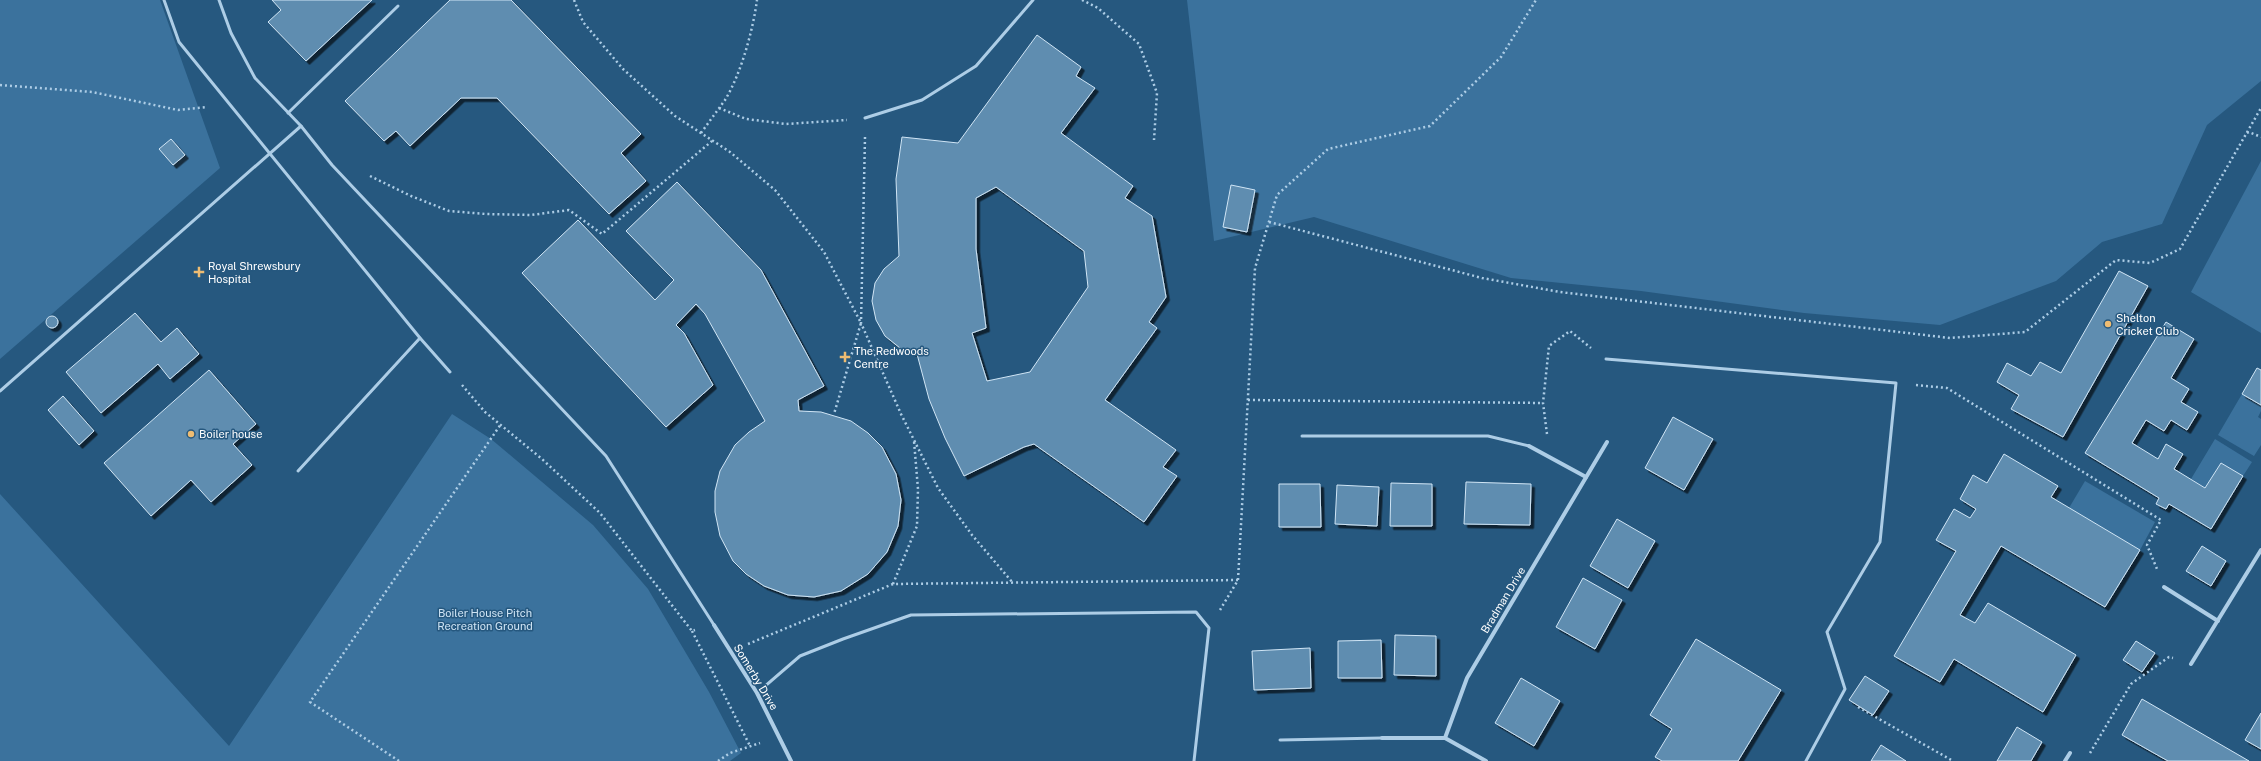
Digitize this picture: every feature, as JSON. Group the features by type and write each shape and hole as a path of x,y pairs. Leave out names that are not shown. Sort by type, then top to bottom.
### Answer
{"street":[{"name":"Bradman Drive","path":"1445,738 1467,678 1607,442"},
{"path":"1529,446 1586,477"},
{"path":"2191,664 2261,550"},
{"path":"2164,586 2218,621"},
{"name":"Somerby Drive","path":"714,624 757,693 791,761"},
{"path":"1382,738 1445,738 1486,761"},
{"path":"2065,761 2070,753"}],"lane":[{"path":"164,0 179,42 420,338 450,372"},
{"path":"219,0 231,33 255,78 301,126 332,165 606,456 714,624"},
{"path":"865,118 922,100 976,66 1033,0"},
{"path":"288,113 398,6"},
{"path":"0,391 301,126"},
{"path":"298,471 420,338"},
{"path":"1606,359 1896,383 1880,542 1827,632 1845,688 1806,761"},
{"path":"1302,436 1488,436 1529,446"},
{"path":"757,693 800,656 842,638 911,615 1196,612 1209,628 1194,761"},
{"path":"1280,740 1382,738"}],"path":[{"path":"574,0 583,22 622,69 675,116 730,152 775,190 824,252 861,323 913,439 938,488 972,535 1013,583"},
{"path":"701,133 725,99 745,55 755,19 757,0"},
{"path":"1082,0 1098,8 1139,44 1157,93 1154,140"},
{"path":"1209,628 1238,580 1255,268 1277,195 1328,148 1430,126 1502,57 1536,0"},
{"path":"0,85 92,92 178,110 230,105"},
{"path":"719,108 746,119 786,124 865,118 861,323 834,414"},
{"path":"1269,222 1482,278 1560,292 1950,338 2025,332 2116,260 2150,263 2180,249 2261,108"},
{"path":"2246,134 2249,132 2261,137"},
{"path":"367,175 449,211 531,215 570,210 602,234 712,141"},
{"path":"1550,457 1543,403 1549,346 1570,331 1606,359"},
{"path":"450,372 486,412 600,514 692,631 750,746"},
{"path":"1896,383 1947,388 2161,520 2148,545 2164,586"},
{"path":"1248,400 1543,403"},
{"path":"399,761 310,702 501,424"},
{"path":"894,584 918,526 918,489 913,439"},
{"path":"692,631 714,624"},
{"path":"2070,753 2087,759 2132,684 2169,657 2191,664"},
{"path":"1840,697 1953,761"},
{"path":"718,761 730,753 779,737"}],"green space":[{"path":"0,0 160,0 220,168 0,359"},
{"path":"1187,0 2261,0 2261,81 2207,125 2162,224 2102,242 2056,281 1940,325 1804,313 1641,291 1511,278 1314,217 1214,241"},
{"path":"2261,161 2261,333 2191,292"},
{"path":"2242,394 2261,405 2261,411 2258,417 2261,419 2261,445 2254,456 2218,435"},
{"name":"Boiler House Pitch Recreation Ground","path":"452,414 491,439 593,525 648,589 709,692 741,753 730,761 0,761 0,494 229,746"},
{"path":"2215,439 2252,462 2243,476 2221,463 2205,488 2191,479"},
{"path":"2085,481 2155,522 2140,550 2069,508"}],"building":[{"path":"272,0 372,0 306,61 268,22 281,10"},
{"path":"450,0 511,0 641,134 621,153 646,181 609,214 497,98 461,98 410,146 396,131 384,141 345,101"},
{"path":"1037,35 1081,67 1076,76 1095,88 1061,133 1133,186 1125,198 1152,216 1166,297 1149,322 1157,328 1105,400 1176,450 1163,467 1177,476 1144,522 1034,444 1024,447 964,476 945,438 929,399 917,354 900,348 885,336 876,320 872,301 875,283 884,269 899,256 896,179 902,137 958,143","holes":["996,187 1084,251 1088,287 1030,372 987,381 972,333 986,328 976,249 976,198"]},
{"path":"171,139 185,155 173,165 159,149"},
{"path":"677,182 761,270 824,386 798,400 799,411 821,412 851,421 868,433 882,447 896,474 901,500 898,526 887,552 868,574 841,591 814,597 788,595 764,586 746,574 733,561 720,536 715,512 715,491 720,471 735,445 749,432 765,421 705,314 696,304 676,325 684,333 713,385 666,427 522,273 578,220 655,300 674,280 626,231"},
{"path":"1231,185 1255,190 1247,232 1223,227"},
{"name":"Shelton Cricket Club","path":"2119,271 2148,286 2063,437 2011,409 2019,395 1997,382 2007,363 2031,376 2040,362 2061,373"},
{"path":"135,313 161,342 177,328 199,354 170,379 158,364 101,413 66,372"},
{"path":"50,316 54,316 58,322 54,328 50,328 46,324 46,320"},
{"path":"2166,322 2194,339 2171,378 2189,389 2181,402 2198,412 2187,430 2171,420 2164,431 2146,420 2132,443 2158,459 2166,444 2183,454 2174,469 2205,488 2221,463 2243,476 2211,529 2169,504 2166,509 2156,504 2159,498 2085,453"},
{"path":"2257,368 2261,370 2261,405 2242,394"},
{"name":"Boiler house","path":"209,370 256,424 233,444 252,465 211,502 191,480 151,516 104,463"},
{"path":"63,396 94,431 79,445 48,410"},
{"path":"1673,417 1713,439 1684,490 1645,468"},
{"path":"2004,454 2058,486 2051,497 2140,550 2105,607 2001,546 1960,615 1975,623 1988,603 2076,655 2043,712 1954,659 1940,682 1894,656 1956,551 1936,540 1954,509 1970,518 1976,509 1960,499 1973,475 1987,483"},
{"path":"1466,482 1531,484 1530,525 1464,524"},
{"path":"1391,483 1432,484 1432,526 1390,526"},
{"path":"1279,484 1320,484 1321,527 1279,527"},
{"path":"1337,485 1379,487 1377,526 1335,524"},
{"path":"1617,519 1655,541 1628,588 1590,566"},
{"path":"2202,546 2226,561 2211,586 2186,571"},
{"path":"1583,578 1622,600 1595,649 1556,627"},
{"path":"1395,635 1436,636 1436,676 1394,675"},
{"path":"1696,639 1781,690 1738,761 1662,761 1655,757 1672,729 1650,715"},
{"path":"1381,640 1382,678 1338,678 1338,641"},
{"path":"2136,641 2155,653 2142,672 2123,660"},
{"path":"1310,648 1311,688 1254,690 1252,651"},
{"path":"1865,676 1889,691 1873,715 1849,700"},
{"path":"1521,678 1560,701 1534,746 1495,723"},
{"path":"2142,699 2249,761 2168,761 2122,735"},
{"path":"2261,713 2261,749 2245,740"},
{"path":"2017,727 2042,742 2031,761 1997,761"},
{"path":"1881,745 1906,761 1871,761"}],"place":[{"name":"Royal Shrewsbury Hospital","path":"199,272"},
{"name":"Shelton Cricket Club","path":"2108,324"},
{"name":"The Redwoods Centre","path":"845,357"},
{"name":"Boiler house","path":"191,434"}]}
